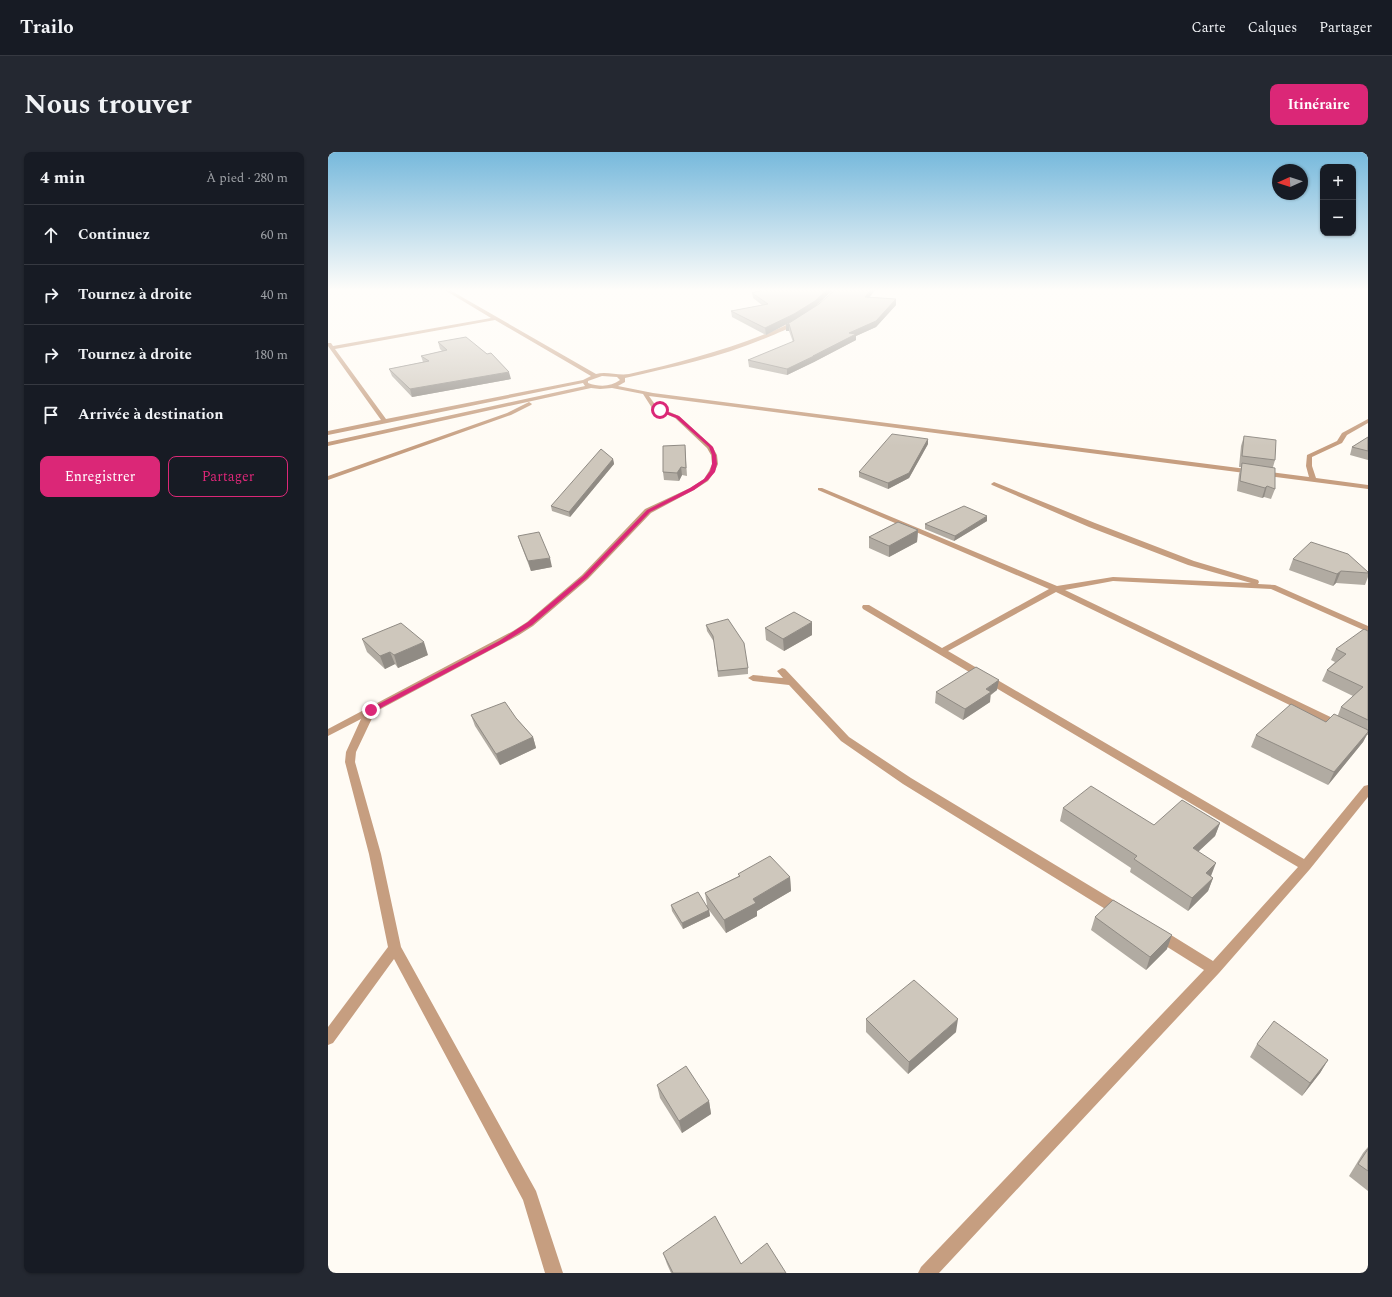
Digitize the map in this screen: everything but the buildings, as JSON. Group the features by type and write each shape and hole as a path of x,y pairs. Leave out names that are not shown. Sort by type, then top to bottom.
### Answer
{"street":[{"path":"358,341 330,346 385,422"},
{"path":"536,341 595,376"},
{"path":"328,433 585,381 595,376 610,374 622,377 719,354 754,341"},
{"path":"610,386 621,383 623,381 622,377"},
{"path":"585,381 586,384 591,386"},
{"path":"328,444 591,386 610,386 645,394 1368,487"},
{"path":"328,733 501,642 530,624 585,577 648,511 692,489 706,480 712,472 715,464 714,455 710,447 677,417 654,407 645,394"},
{"path":"328,478 508,414 529,405 537,398"},
{"path":"1313,480 1309,466 1309,456 1340,442 1344,434 1368,420"},
{"path":"994,484 1092,525 1190,563 1272,587 1368,629"},
{"path":"820,489 1056,589 1347,729"},
{"path":"942,651 1056,589 1113,578 1272,587"},
{"path":"866,607 1306,866"},
{"path":"782,672 845,739 907,781 1127,916"},
{"path":"753,678 792,682"},
{"path":"371,710 351,752 350,762 375,854 394,948 530,1196 554,1273"},
{"path":"927,1273 1214,969 1306,866 1368,789"},
{"path":"1147,928 1214,969"},
{"path":"328,1038 394,948"}],"route":[{"path":"371,710 501,642 530,624 585,577 648,511 692,489 706,480 712,472 715,464 714,455 710,447 688,425 677,417 660,410"}]}
